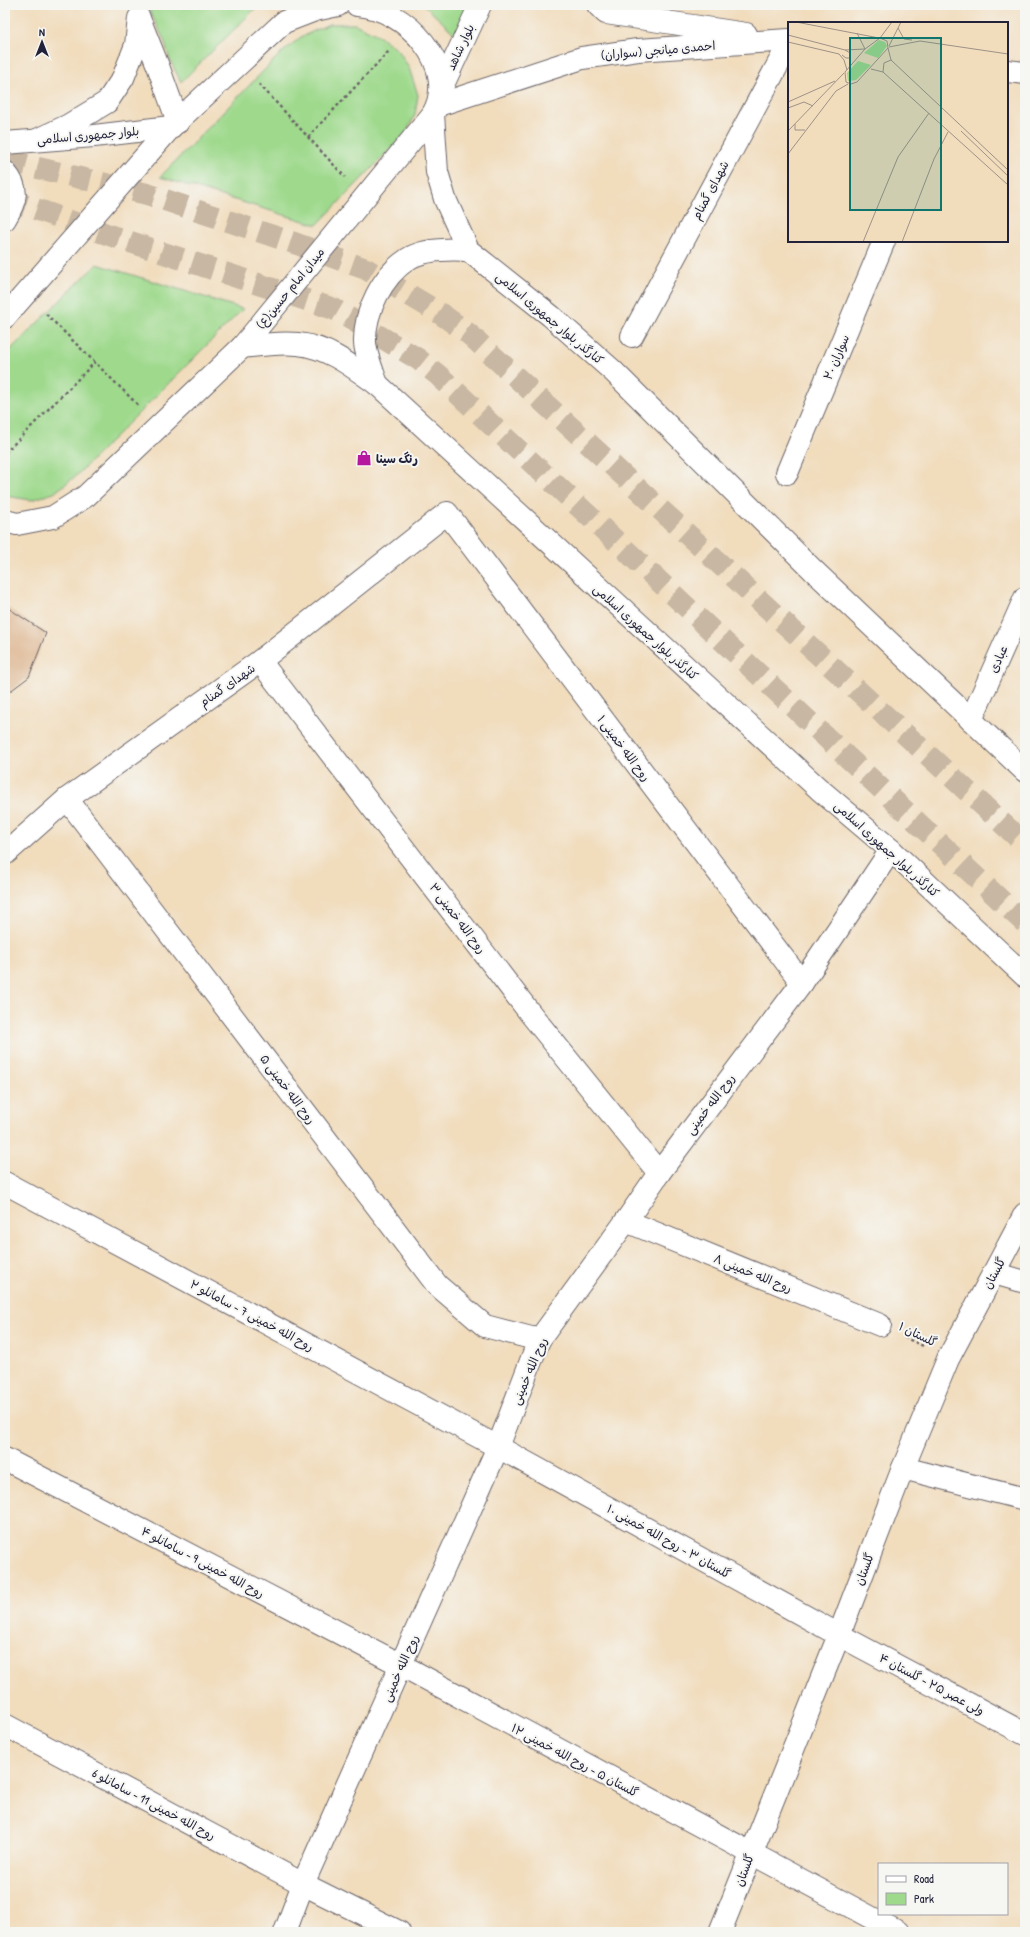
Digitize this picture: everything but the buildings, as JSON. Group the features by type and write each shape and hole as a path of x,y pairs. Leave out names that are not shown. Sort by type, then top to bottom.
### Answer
{"street":[{"path":"357,5 378,10 396,17 411,28 423,41 432,56 438,72 437,103"},
{"name":"بلوار شاهد","path":"437,103 480,5"},
{"path":"598,5 606,13 788,40"},
{"path":"5,317 174,125 284,22 330,6"},
{"path":"136,12 158,66 174,125"},
{"path":"39,140 69,125 107,102 123,78 136,45 136,12"},
{"name":"احمدی میانجی (سواران)","path":"437,103 582,58 638,50 788,40"},
{"name":"شهدای گمنام","path":"632,336 788,46"},
{"name":"میدان امام حسین(ع)","path":"5,521 17,524 53,517 86,496 242,347 364,198 437,103"},
{"name":"کنارگذر بلوار جمهوری اسلامی","path":"437,103 438,172 445,199 468,250 551,316 613,371 813,570 1025,771"},
{"name":"بلوار جمهوری اسلامی","path":"5,143 94,136 174,125"},
{"path":"5,172 15,187 14,204 5,219"},
{"name":"سواران ۲۰","path":"788,473 884,242"},
{"path":"377,384 365,344 368,315 385,281 409,258 441,248 468,250"},
{"name":"کنارگذر بلوار جمهوری اسلامی","path":"242,347 298,344 321,349 346,362 377,384 819,789 891,850 1025,976"},
{"name":"شهدای گمنام","path":"5,854 67,799 260,661 446,513"},
{"name":"روح الله خمینی ۱","path":"446,513 802,983"},
{"name":"عبادی","path":"971,720 1025,598"},
{"name":"روح الله خمینی ۳","path":"260,661 530,1013 659,1173"},
{"name":"روح الله خمینی ۵","path":"67,799 438,1285 485,1326 539,1340"},
{"name":"روح الله خمینی","path":"285,1932 303,1884 498,1447 539,1340 626,1221 659,1173 802,983 891,850"},
{"name":"روح الله خمینی 7 - سامانلو ۲","path":"5,1183 498,1447"},
{"name":"گلستان","path":"720,1932 839,1635 903,1468 948,1359 1025,1214"},
{"name":"روح الله خمینی ۸","path":"626,1221 880,1325"},
{"path":"994,1272 1025,1282"},
{"name":"گلستان ۳ - روح الله خمینی ۱۰","path":"498,1447 839,1635"},
{"name":"روح الله خمینی 9 - سامانلو ۴","path":"5,1459 401,1665"},
{"path":"903,1468 1025,1499"},
{"name":"ولی عصر ۲۵ - گلستان ۴","path":"839,1635 1025,1734"},
{"name":"گلستان ۵ - روح الله خمینی ۱۲","path":"401,1665 750,1854 898,1932"},
{"name":"روح الله خمینی 11 - سامانلو 6","path":"5,1725 303,1884 399,1932"}],"path":[{"path":"308,137 411,28"},
{"path":"240,63 364,198"},
{"path":"26,293 159,426"},
{"path":"5,453 95,362"},
{"name":"گلستان ۱","path":"880,1325 948,1359"}],"green space":[{"path":"147,5 259,5 181,82 170,60 164,40"},
{"path":"424,5 469,5 457,36"},
{"path":"329,24 355,24 380,36 399,51 409,68 418,95 415,115 406,133 317,225 160,177 279,55 301,37"},
{"path":"97,264 243,309 77,475 54,493 31,500 5,496 5,355"}],"tunnel":[{"path":"5,160 147,194 297,244 366,269 441,314 469,334 1025,844"},
{"path":"5,198 115,237 334,309 418,359 438,375 1025,923"}],"place":[{"name":"رنگ سینا","path":"364,458"}]}
